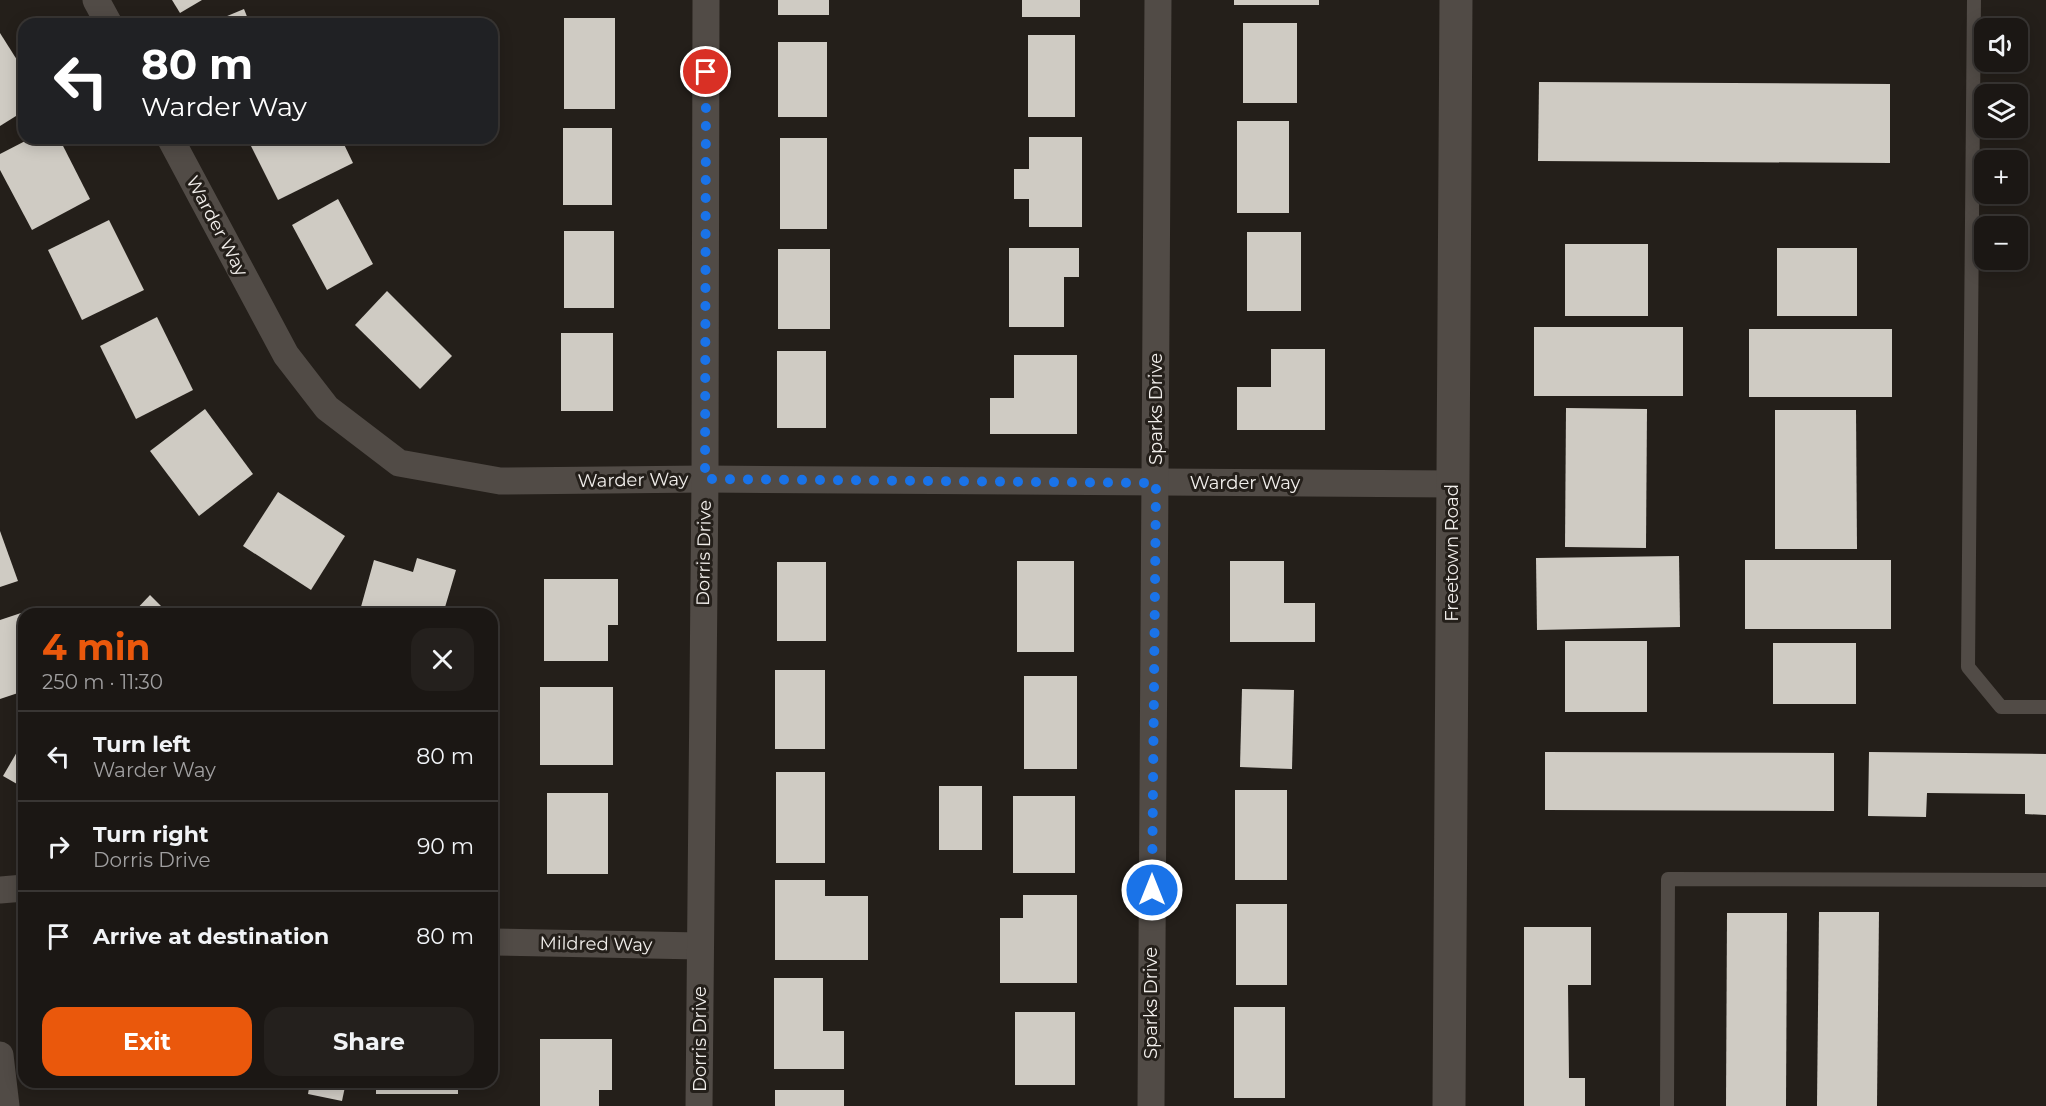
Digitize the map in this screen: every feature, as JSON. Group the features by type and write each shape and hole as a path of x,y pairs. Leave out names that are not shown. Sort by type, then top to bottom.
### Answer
{"street":[{"path":"96,0 106,18"},
{"name":"Dorris Drive","path":"699,1106 705,479 706,0"},
{"name":"Sparks Drive","path":"1150,1106 1158,0"},
{"name":"Freetown Road","path":"1449,1106 1456,0"},
{"name":"Warder Way","path":"173,144 286,355 327,408 399,463 500,481 705,479 1453,484"},
{"path":"0,890 18,888"},
{"name":"Mildred Way","path":"498,942 700,946"},
{"path":"0,1055 6,1106"}],"lane":[{"path":"1974,0 1968,667 2001,707 2046,707"},
{"path":"1667,1106 1668,879 2046,880"}],"building":[{"path":"172,0 202,0 180,13"},
{"path":"778,0 829,0 829,15 778,15"},
{"path":"1022,0 1080,0 1080,17 1022,17"},
{"path":"1234,0 1319,0 1319,5 1234,5"},
{"path":"244,9 248,18 222,18"},
{"path":"564,18 615,18 615,109 564,109"},
{"path":"1243,23 1297,23 1297,103 1243,103"},
{"path":"0,33 18,62 18,115 0,126"},
{"path":"1028,35 1075,35 1075,117 1028,117"},
{"path":"778,42 827,42 827,117 778,117"},
{"path":"1539,82 1890,84 1890,163 1538,161"},
{"path":"1237,121 1289,121 1289,213 1237,213"},
{"path":"563,128 612,128 612,205 563,205"},
{"path":"1029,137 1082,137 1082,227 1029,227 1029,199 1014,199 1014,169 1029,169"},
{"path":"780,138 827,138 827,229 780,229"},
{"path":"19,144 62,144 90,199 32,230 0,170 0,154"},
{"path":"250,144 344,144 353,163 278,200"},
{"path":"338,199 373,264 327,290 292,225"},
{"path":"109,220 144,290 82,320 48,250"},
{"path":"564,231 614,231 614,308 564,308"},
{"path":"1247,232 1301,232 1301,311 1247,311"},
{"path":"1565,244 1648,244 1648,316 1565,316"},
{"path":"1009,248 1079,248 1079,277 1064,277 1064,327 1009,327"},
{"path":"1777,248 1857,248 1857,316 1777,316"},
{"path":"778,249 830,249 830,329 778,329"},
{"path":"387,291 452,356 420,389 355,325"},
{"path":"157,317 193,390 136,419 100,346"},
{"path":"1534,327 1683,327 1683,396 1534,396"},
{"path":"1749,329 1892,329 1892,397 1749,397"},
{"path":"561,333 613,333 613,411 561,411"},
{"path":"1271,349 1325,349 1325,430 1237,430 1237,387 1271,387"},
{"path":"777,351 826,351 826,428 777,428"},
{"path":"1014,355 1077,355 1077,434 990,434 990,398 1014,398"},
{"path":"1566,408 1647,409 1646,548 1565,547"},
{"path":"205,409 253,474 199,516 150,451"},
{"path":"1775,410 1856,410 1857,549 1775,549"},
{"path":"278,492 345,536 311,590 243,546"},
{"path":"0,531 18,581 0,587"},
{"path":"1679,556 1680,627 1537,630 1536,558"},
{"path":"417,558 456,570 445,608 361,608 374,560 413,572"},
{"path":"1745,560 1891,560 1891,629 1745,629"},
{"path":"1017,561 1074,561 1074,652 1017,652"},
{"path":"1230,561 1284,561 1284,603 1315,603 1315,642 1230,642"},
{"path":"777,562 826,562 826,641 777,641"},
{"path":"544,579 618,579 618,625 608,625 608,661 544,661"},
{"path":"150,595 163,608 138,608"},
{"path":"18,614 18,693 0,699 0,620"},
{"path":"1565,641 1647,641 1647,712 1565,712"},
{"path":"1773,643 1856,643 1856,704 1773,704"},
{"path":"775,670 825,670 825,749 775,749"},
{"path":"1024,676 1077,676 1077,769 1024,769"},
{"path":"540,687 613,687 613,765 540,765"},
{"path":"1242,689 1294,690 1292,769 1240,767"},
{"path":"18,750 18,785 3,776"},
{"path":"1545,752 1834,753 1834,811 1545,810"},
{"path":"1869,752 2046,754 2046,815 2025,814 2025,794 1927,793 1926,817 1868,816"},
{"path":"776,772 825,772 825,863 776,863"},
{"path":"939,786 982,786 982,850 939,850"},
{"path":"1235,790 1287,790 1287,880 1235,880"},
{"path":"547,793 608,793 608,874 547,874"},
{"path":"1013,796 1075,796 1075,873 1013,873"},
{"path":"775,880 825,880 825,896 868,896 868,960 775,960"},
{"path":"1023,895 1077,895 1077,983 1000,983 1000,918 1023,918"},
{"path":"1236,904 1287,904 1287,985 1236,985"},
{"path":"1819,912 1879,912 1877,1106 1817,1106"},
{"path":"1727,913 1787,913 1786,1106 1726,1106"},
{"path":"1524,927 1591,927 1591,985 1568,985 1569,1078 1585,1078 1585,1106 1524,1106"},
{"path":"774,978 823,978 823,1031 844,1031 844,1069 774,1069"},
{"path":"1234,1007 1285,1007 1285,1098 1234,1098"},
{"path":"1015,1012 1075,1012 1075,1085 1015,1085"},
{"path":"540,1039 612,1039 612,1090 599,1090 599,1106 540,1106"},
{"path":"309,1088 345,1088 342,1101 308,1094"},
{"path":"376,1088 458,1088 458,1094 376,1094"},
{"path":"775,1090 844,1090 844,1106 775,1106"}],"route":[{"path":"706,72 705,479 1156,483 1152,890"}]}
